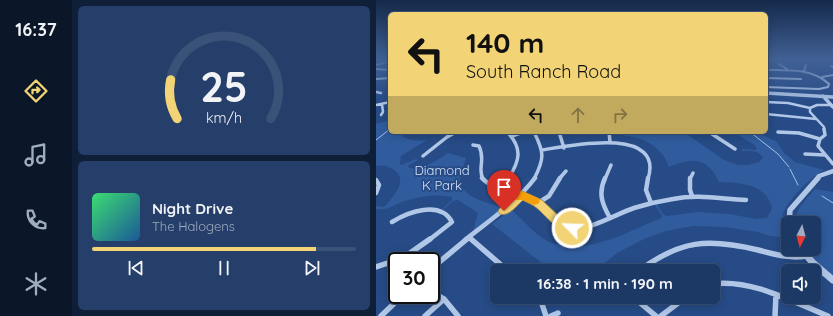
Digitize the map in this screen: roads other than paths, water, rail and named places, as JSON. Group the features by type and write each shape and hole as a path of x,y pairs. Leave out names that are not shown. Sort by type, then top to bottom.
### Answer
{"street":[{"path":"810,74 822,77 833,75"},
{"path":"822,77 829,84"},
{"path":"376,79 388,78"},
{"path":"768,78 801,79"},
{"path":"768,87 819,89 828,87 829,84 833,84"},
{"path":"784,88 790,95"},
{"path":"376,92 381,93"},
{"path":"768,94 833,97"},
{"path":"823,96 832,106"},
{"path":"376,105 388,102"},
{"path":"768,102 788,103 810,108 817,105 832,106"},
{"path":"380,115 383,112 382,104"},
{"path":"810,108 810,112 824,127 826,132 820,139 818,146 833,164"},
{"path":"768,114 816,119"},
{"path":"778,132 799,133 820,139"},
{"path":"423,156 451,134"},
{"path":"501,188 513,173 519,158 518,146 510,134"},
{"path":"512,136 518,134"},
{"path":"440,261 512,205 522,195 538,171 542,160 542,150 535,134"},
{"path":"560,134 564,148"},
{"path":"610,134 610,142"},
{"path":"712,134 736,149"},
{"path":"542,150 610,142 631,146 640,150 647,158 651,166 646,186 647,195 651,203"},
{"path":"473,145 479,146 484,152 480,176 490,185 522,195 538,203 553,219 572,228 581,228 651,203 692,196 746,200"},
{"path":"805,154 825,155"},
{"path":"610,218 602,205 599,192 611,165"},
{"path":"538,203 549,196 566,170"},
{"path":"790,216 790,210 820,176 833,171"},
{"path":"692,196 690,190 690,177 693,173"},
{"path":"376,180 379,185 376,193"},
{"path":"392,222 403,215 428,210 440,212 451,219 452,222 413,252"},
{"path":"469,237 500,264"},
{"path":"647,264 654,258 685,245 702,242 721,243 746,247 784,257 795,258 806,256 833,280"},
{"path":"376,267 388,264"},
{"path":"720,284 744,285 776,295 828,316"},
{"path":"775,316 776,295"},
{"path":"440,297 444,299 458,316"},
{"path":"425,316 444,299"},
{"path":"381,316 394,304"},
{"path":"542,304 546,316"},
{"path":"641,304 656,316"},
{"path":"661,316 677,304"},
{"path":"551,316 558,313"}],"waterway":[{"path":"376,140 388,131"},
{"path":"753,134 778,154 789,167"},
{"path":"790,169 798,185"},
{"path":"822,196 833,203"}],"park label":[{"name":"Diamond K Park","path":"442,178"}]}
